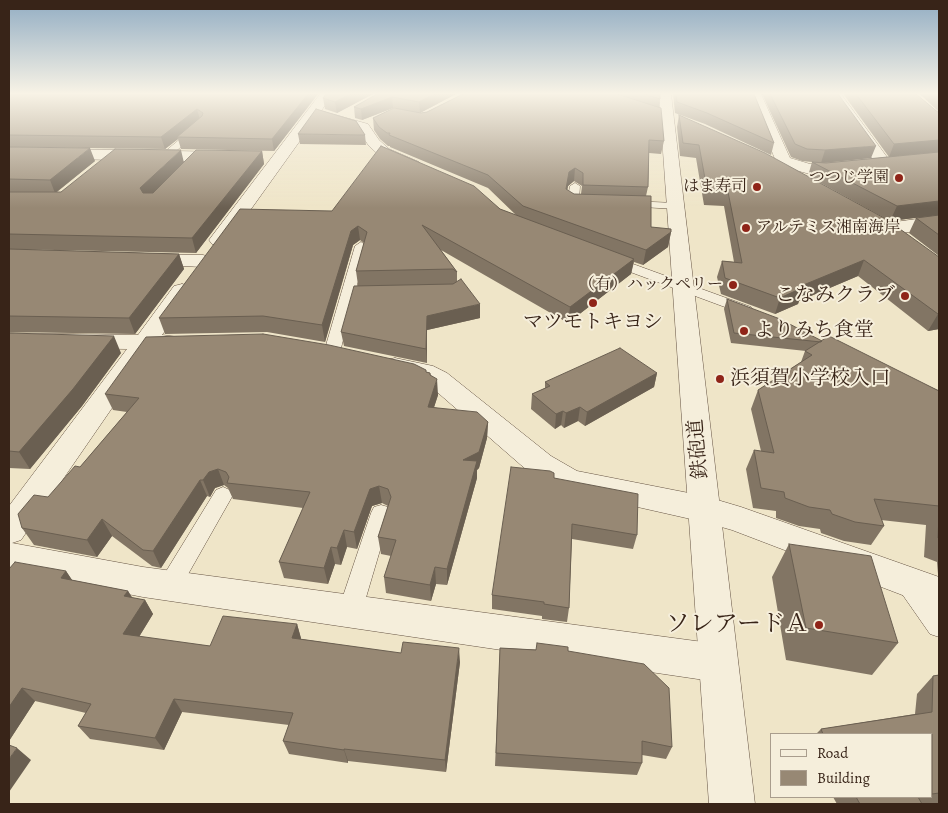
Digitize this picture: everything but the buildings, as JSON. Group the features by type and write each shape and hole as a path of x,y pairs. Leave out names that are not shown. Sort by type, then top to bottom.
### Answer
{"street":[{"path":"9,531 203,261 270,158 294,132"},
{"path":"366,132 374,144 384,152 428,171"},
{"name":"鉄砲道","path":"670,132 732,804"},
{"path":"771,132 783,161 780,165"},
{"path":"861,132 884,164"},
{"path":"9,153 244,157"},
{"path":"94,172 115,155"},
{"path":"780,165 821,170 903,162"},
{"path":"780,165 806,183"},
{"path":"909,245 879,224 939,222"},
{"path":"125,259 203,261"},
{"path":"9,340 144,344 201,342"},
{"path":"304,347 424,372 438,379 540,464 569,481 704,509 741,520 939,593"},
{"path":"9,557 170,586 718,663"}],"lane":[{"path":"165,156 191,132"},
{"path":"185,170 198,156"},
{"path":"575,186 573,203 600,203"},
{"path":"617,203 676,206"},
{"path":"332,352 361,246"},
{"path":"597,255 764,317"},
{"path":"348,293 367,292"},
{"path":"170,586 222,495"},
{"path":"350,611 382,513"},
{"path":"905,579 939,626"}],"place":[{"name":"つつじ学園","path":"899,178"},
{"name":"はま寿司","path":"757,187"},
{"name":"アルテミス湘南海岸","path":"746,228"},
{"name":"（有）ハックペリー","path":"733,285"},
{"name":"こなみクラブ","path":"905,296"},
{"name":"マツモトキヨシ","path":"593,303"},
{"name":"よりみち食堂","path":"744,331"},
{"name":"浜須賀小学校入口","path":"720,379"},
{"name":"ソレアードＡ","path":"819,625"}]}
